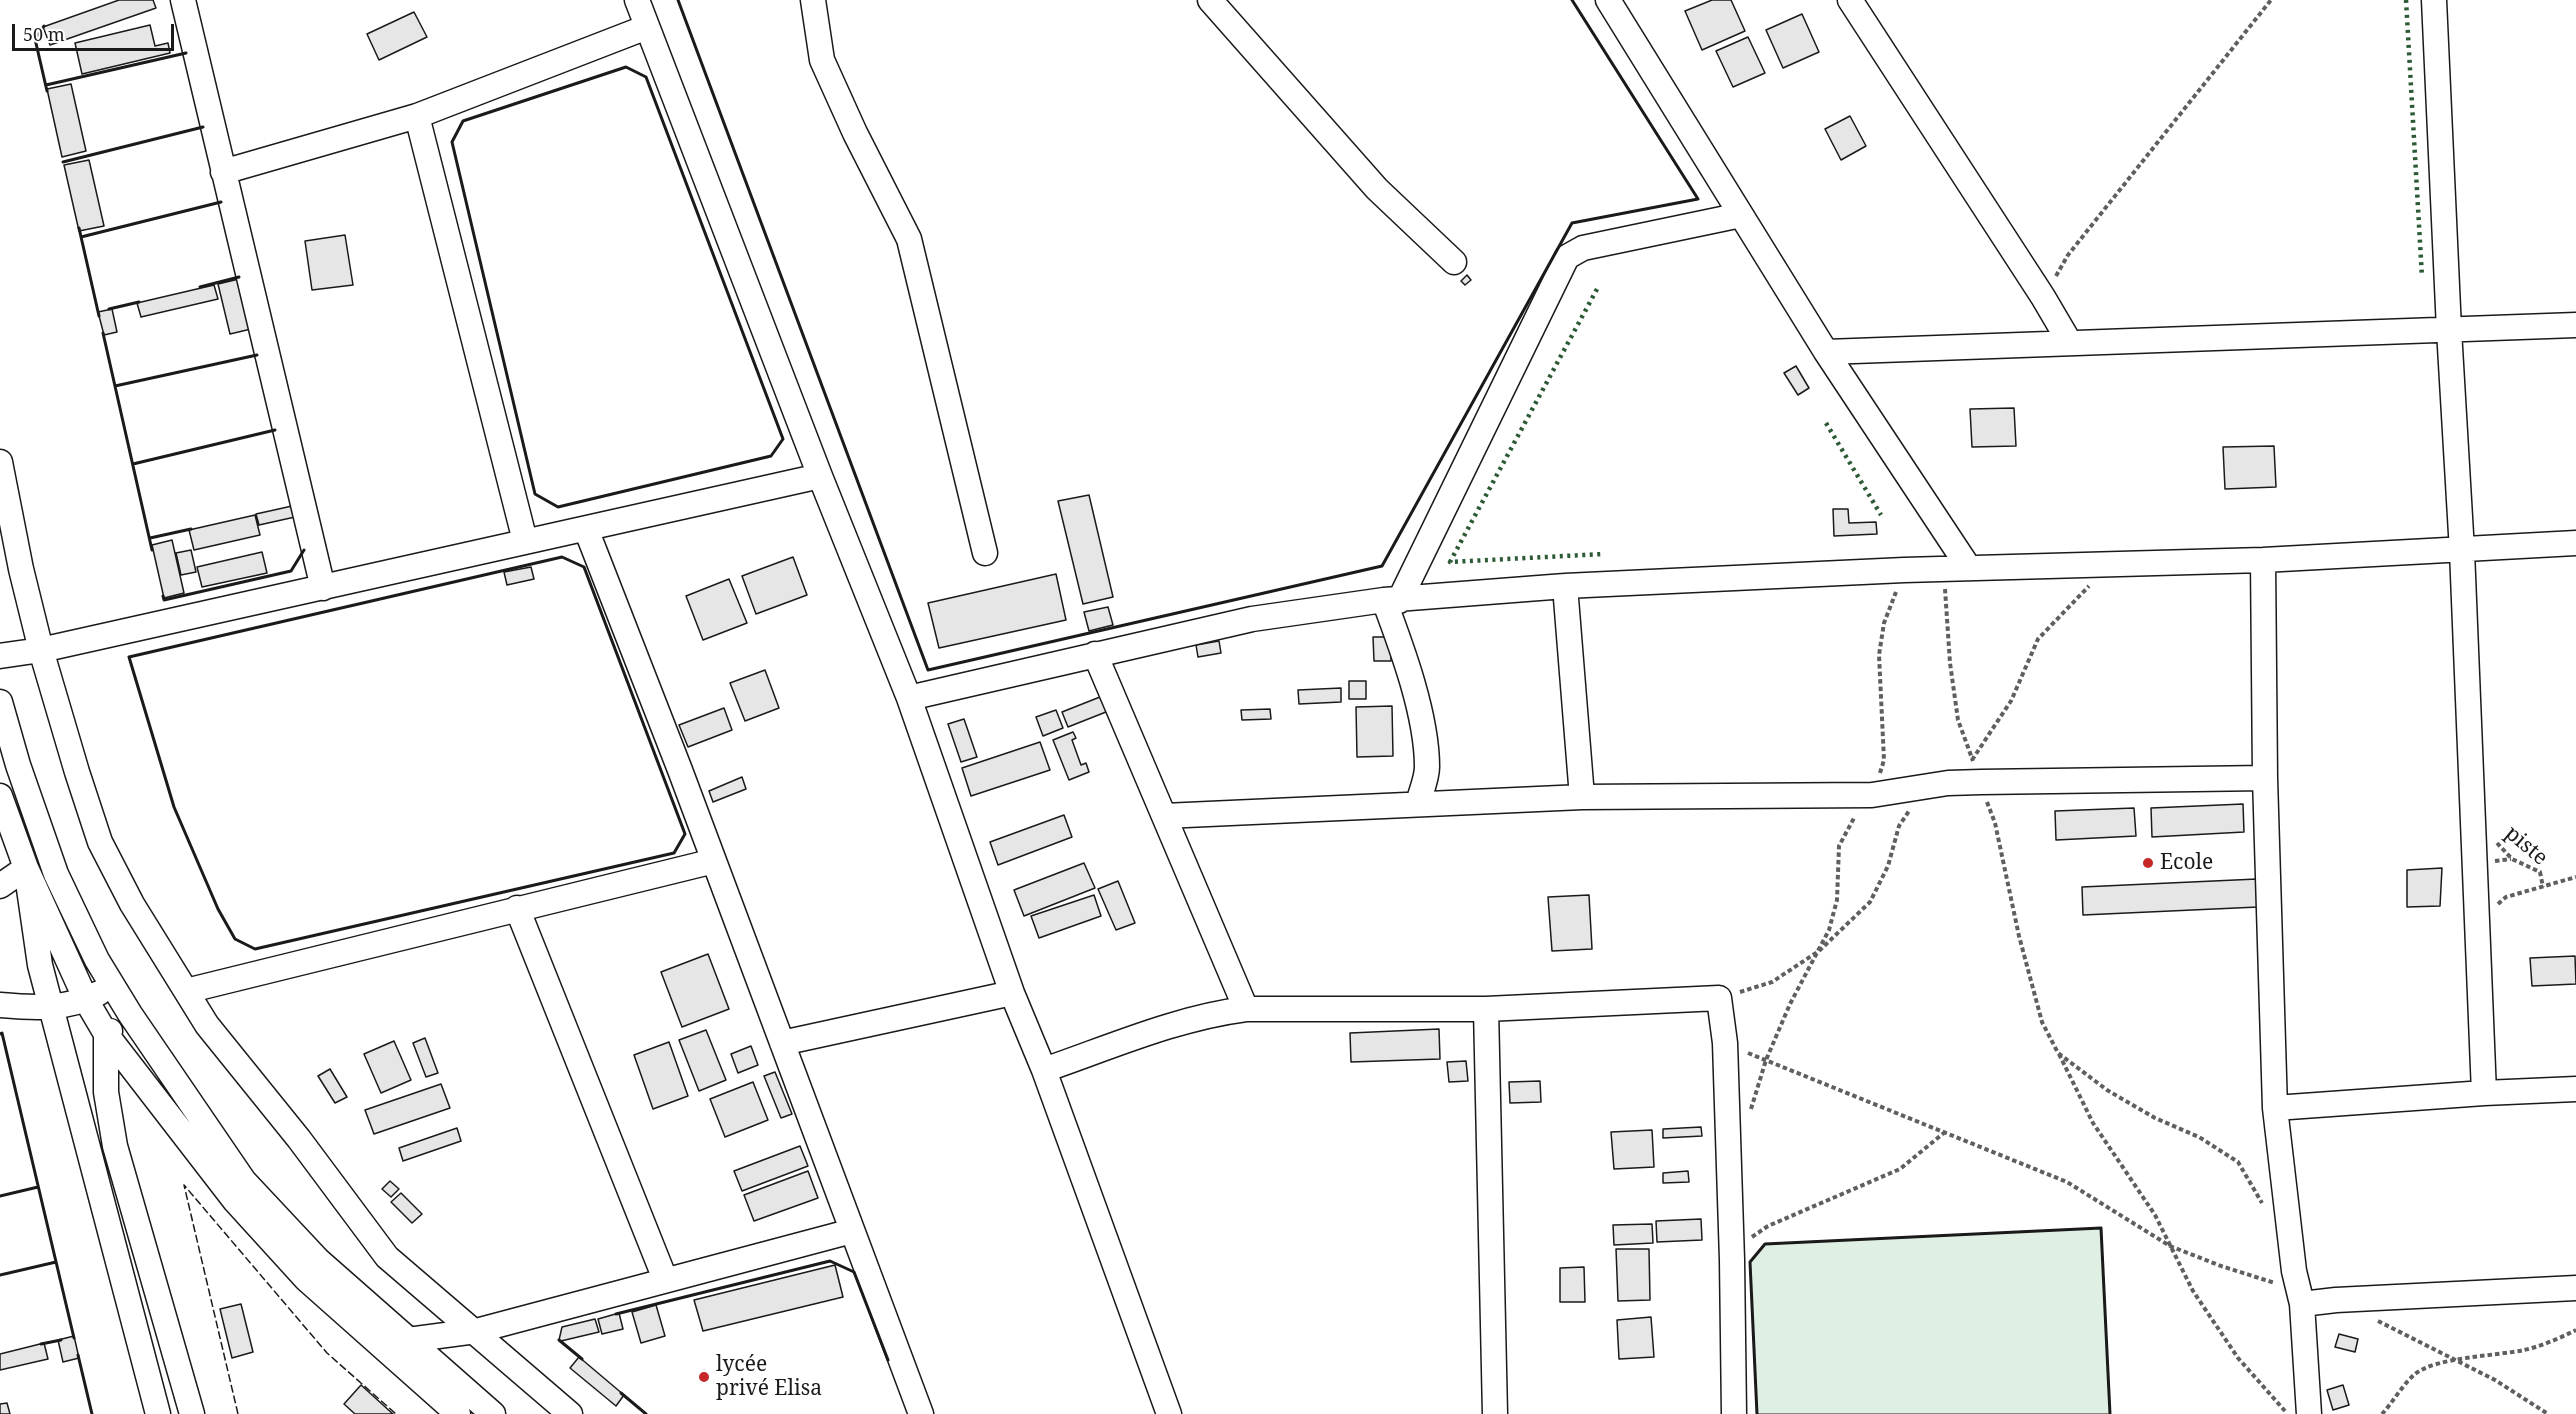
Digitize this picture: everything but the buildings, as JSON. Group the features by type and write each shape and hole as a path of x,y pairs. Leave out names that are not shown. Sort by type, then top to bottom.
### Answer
{"street":[{"path":"183,0 323,588"},
{"path":"636,0 820,476 909,698 1012,993 1044,1070 1169,1414"},
{"path":"813,0 822,60 855,133 909,239 985,553"},
{"path":"1210,0 1377,189 1454,262"},
{"path":"1608,0 1826,352 1969,568"},
{"path":"1850,0 2043,297 2070,343"},
{"path":"2434,0 2462,550 2484,1093"},
{"path":"223,172 417,116 647,27"},
{"path":"417,116 525,541"},
{"path":"1418,803 1427,769 1425,741 1392,600 1567,257 1583,248 1741,215"},
{"path":"1826,352 2576,325"},
{"path":"0,462 21,569 41,650 100,842 132,904 207,1025 299,1139 387,1257 570,1414"},
{"path":"0,656 41,650 820,476"},
{"path":"586,529 714,861 921,1414"},
{"path":"909,698 1251,619 1392,600 1565,586 2112,562 2263,560 2576,543"},
{"path":"2263,560 2265,778 2275,1108 2300,1297 2309,1414"},
{"path":"1565,586 1582,797"},
{"path":"1095,654 1246,1009"},
{"path":"0,702 18,765 56,874 112,987 244,1180 318,1260 493,1414"},
{"path":"1164,816 1582,797 1872,795 1948,783 2265,778"},
{"path":"0,796 26,868 86,1000 106,1034 235,1201 306,1279 458,1414"},
{"path":"186,991 714,861"},
{"path":"0,886 26,868"},
{"path":"26,868 40,965 70,1089 158,1414"},
{"path":"517,908 665,1279"},
{"path":"0,1005 51,1008 86,1000 112,987"},
{"path":"782,1043 1012,993"},
{"path":"1044,1070 1164,1027 1219,1013 1246,1009 1486,1009 1718,997 1725,1043 1734,1414"},
{"path":"1486,1009 1495,1414"},
{"path":"106,1034 130,1014"},
{"path":"106,1034 106,1092 115,1146 192,1414"},
{"path":"2275,1108 2484,1093 2576,1089"},
{"path":"408,1340 476,1331 852,1231"},
{"path":"2300,1297 2336,1299 2576,1288"}],"path":[{"path":"2043,297 2068,255 2271,0"},
{"path":"1749,1114 1766,1060 1790,1004 1829,930 1837,900 1839,846 1855,816 1872,795 1884,760 1879,655 1884,623 1904,570"},
{"path":"1944,570 1950,663 1958,720 1995,824 2019,936 2042,1022 2093,1123 2155,1215 2193,1291 2238,1358 2288,1414"},
{"name":"piste","path":"2495,841 2512,859 2540,872 2543,887"},
{"path":"2477,923 2506,897 2576,877"},
{"path":"1725,1043 2067,1182 2170,1246 2300,1297"},
{"path":"2058,1053 2107,1090 2155,1118 2199,1137 2238,1162 2265,1208"},
{"path":"1732,1260 1754,1235 1768,1226 1900,1169 1945,1132"},
{"path":"2376,1320 2495,1380 2548,1414"},
{"path":"2382,1414 2416,1374 2455,1360 2525,1349 2561,1338 2576,1330"}],"green space":[{"path":"2101,1228 2110,1414 1757,1414 1750,1262 1765,1244"}],"hedge":[{"path":"2406,0 2422,277"},
{"path":"1597,289 1450,562 1603,554"},
{"path":"1826,423 1881,515"}],"fence":[{"path":"238,1414 184,1185 327,1353 396,1414"}],"wall":[{"path":"678,0 928,670 1382,566 1572,223 1698,199 1572,0"},
{"path":"44,26 35,39 47,91"},
{"path":"46,85 186,53"},
{"path":"626,67 646,77 783,439 771,456 558,507 535,494 452,142 463,121 626,67"},
{"path":"63,162 203,127"},
{"path":"81,237 221,202"},
{"path":"79,228 99,316"},
{"path":"200,287 239,277"},
{"path":"109,309 139,302"},
{"path":"103,333 152,550"},
{"path":"115,386 257,355"},
{"path":"133,464 275,430"},
{"path":"150,538 191,529"},
{"path":"163,596 164,600 291,571 304,550"},
{"path":"562,557 584,567 685,834 674,853 255,949 235,939 218,909 174,807 129,657 562,557"},
{"path":"0,1034 2,1033 74,1338"},
{"path":"0,1196 38,1187"},
{"path":"1757,1414 1750,1262 1765,1244 2101,1228 2110,1414"},
{"path":"616,1314 830,1261 854,1272 888,1360"},
{"path":"0,1275 56,1262"},
{"path":"41,1344 61,1340"},
{"path":"559,1340 582,1359"},
{"path":"78,1355 92,1414"},
{"path":"621,1393 646,1414"}],"place":[{"name":"Ecole","path":"2148,863"},
{"name":"lycée privé Elisa","path":"704,1377"}]}
